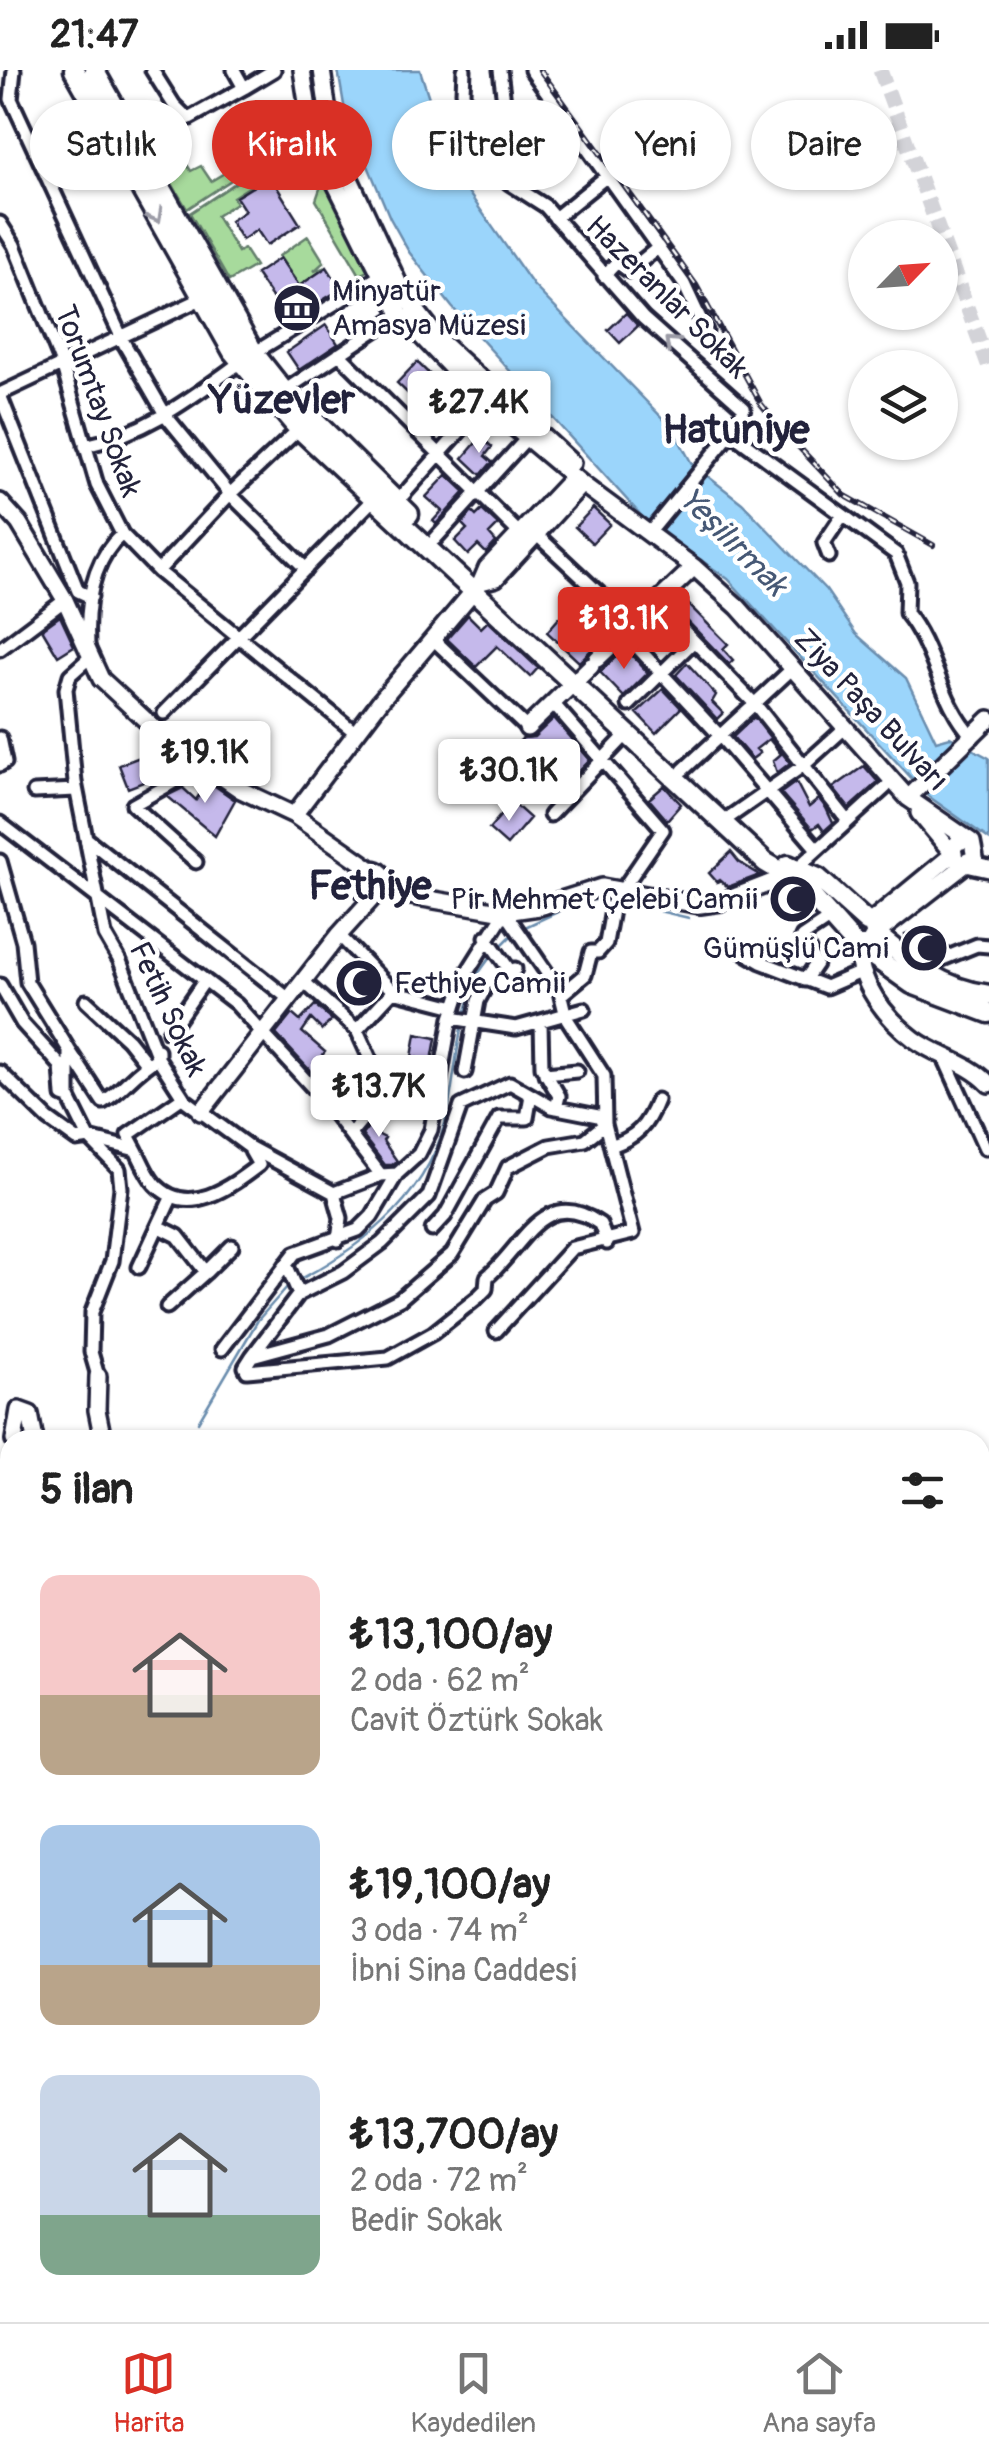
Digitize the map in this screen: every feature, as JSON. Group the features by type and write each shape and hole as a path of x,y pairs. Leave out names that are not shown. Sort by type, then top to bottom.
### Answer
{"main road":[{"path":"74,70 91,100"},
{"path":"100,73 248,358 435,538 478,587"},
{"path":"142,190 202,298 299,429 478,587 586,671 791,873 827,920 912,984 989,1014"},
{"path":"586,671 627,734 765,862 791,873 818,878 918,969 940,982 989,994"},
{"path":"856,943 855,923 871,926"}],"street":[{"path":"14,70 12,100 30,138"},
{"path":"152,70 188,120 274,70"},
{"path":"234,70 244,88"},
{"name":"Ziya Paşa Bulvarı","path":"302,70 317,144 400,314 485,403 578,480 694,566 912,793 970,842 989,851"},
{"name":"Ziya Paşa Bulvarı","path":"322,70 328,119 344,164 404,293 454,354 650,532"},
{"name":"Hazeranlar Sokak","path":"464,70 471,132 482,154 509,183 545,206 643,318 744,408 707,464 650,532"},
{"path":"500,70 504,100"},
{"path":"528,70 600,168"},
{"path":"555,218 600,181"},
{"path":"54,190 122,338 166,416 230,494 306,569"},
{"path":"616,190 684,284 706,330"},
{"name":"Torumtay Sokak","path":"0,223 14,245 63,367 97,485 122,534 158,571 356,733"},
{"path":"604,276 617,262 629,271 659,247"},
{"path":"85,446 119,439 166,416 248,358 380,276"},
{"path":"91,597 78,592 0,394 202,298"},
{"path":"284,391 400,314"},
{"path":"339,354 476,493 519,533 536,534 629,629 662,673 817,849"},
{"path":"396,502 485,403"},
{"path":"158,571 230,494 299,429"},
{"path":"730,433 896,554 907,582 903,603 906,613 915,625 946,701 970,739"},
{"path":"435,538 527,438"},
{"path":"294,816 356,733 478,587 487,568 578,480"},
{"path":"478,587 496,578 578,480"},
{"path":"164,713 374,499"},
{"path":"0,502 19,523 66,600 101,679 150,727 241,790 294,816 342,851 364,878 366,892 381,888 505,912 539,907 602,886 616,895 700,905 721,902 791,873 886,787"},
{"path":"829,556 824,542 842,516"},
{"path":"90,658 94,574 108,546 122,534"},
{"path":"433,640 527,728 694,566"},
{"path":"0,649 66,600"},
{"path":"657,602 755,704 848,822"},
{"path":"628,705 694,641"},
{"name":"Fetih Sokak","path":"90,658 70,675 66,689 76,790 106,936 120,961 154,1056 183,1097 200,1112 249,1147 334,1193"},
{"path":"683,770 794,667"},
{"path":"553,704 663,830 616,895 606,943 598,952 591,952 585,975 561,995"},
{"path":"989,719 912,793 959,859 989,868"},
{"path":"732,816 804,764 846,727"},
{"path":"550,815 627,734"},
{"path":"0,738 5,762 0,765"},
{"path":"196,862 133,805 204,765"},
{"path":"34,792 76,790"},
{"path":"0,823 205,980 264,1033 380,1175"},
{"path":"86,838 289,1000"},
{"path":"959,859 955,844 970,842"},
{"path":"871,926 959,859"},
{"path":"0,861 24,942 27,982 103,1102 118,1094 128,1078 154,1056 128,1040 86,1002"},
{"path":"200,1112 339,935 381,888 381,872 364,878 339,935"},
{"path":"496,1332 572,1248 633,1233 605,1124 606,1082 561,995 505,912"},
{"path":"222,1349 295,1253 358,1230 372,1216 398,1174 419,1154 440,1100 454,1015 493,947 505,912"},
{"path":"805,980 816,964 802,938 827,920"},
{"path":"339,935 393,991 473,1022 516,1028 584,1009"},
{"path":"856,943 861,972 882,1006 914,1039 980,1074 989,1084"},
{"path":"918,969 977,945 989,946"},
{"path":"493,947 510,972 515,969"},
{"path":"744,952 826,987 861,972"},
{"path":"169,1032 205,980"},
{"path":"303,981 358,1030 372,1063"},
{"path":"0,986 22,1023 61,1066 60,1088 63,1096 69,1098"},
{"path":"466,1072 473,1022 484,990"},
{"path":"358,1030 393,991"},
{"path":"541,1024 545,1074 559,1096 556,1108"},
{"path":"68,1050 69,1098 89,1138 119,1169 122,1188 112,1260 92,1312 91,1352 98,1376 101,1430"},
{"path":"942,1053 985,1148"},
{"path":"545,1074 577,1071"},
{"path":"0,1072 48,1119 77,1140 89,1138 136,1150"},
{"path":"440,1100 458,1105 488,1096 505,1083 556,1108 598,1116 605,1124"},
{"path":"432,1230 444,1216 499,1118 527,1118 531,1096"},
{"path":"183,1097 128,1135 154,1183 172,1196 217,1197 259,1166 249,1147"},
{"path":"611,1146 634,1138 648,1122 656,1100"},
{"path":"350,1134 376,1103"},
{"path":"458,1105 429,1196 382,1243 342,1272 299,1294 252,1356 245,1367 247,1371 388,1358 432,1333 477,1298 486,1289 487,1277 510,1255 525,1230 560,1212 580,1212 592,1218 600,1224 607,1242"},
{"path":"252,1356 330,1335 400,1299 452,1254 485,1200 496,1193 508,1167 549,1146 585,1140 605,1124"},
{"path":"338,1240 341,1218 334,1193 380,1175 398,1174"},
{"path":"139,1267 172,1196"},
{"path":"158,1226 178,1236 206,1272"},
{"path":"167,1307 232,1246"},
{"path":"286,1264 299,1294"},
{"path":"16,1430 19,1410 30,1414 33,1430"}],"green space":[{"path":"201,166 212,180 212,190 216,190 187,209 176,190 192,190 192,170"},
{"path":"225,190 244,190 233,197 236,203 216,216 238,252 244,249 255,266 229,281 190,213"},
{"path":"320,190 334,190 372,268 360,275 316,200"},
{"path":"308,236 324,262 314,271 327,267 299,286 279,256"}],"water":[{"name":"Yeşilırmak","path":"338,70 420,70 430,100 392,100 392,190 467,190 533,285 673,429 692,464 742,503 826,590 856,634 906,678 936,741 950,737 989,758 989,839 928,796 728,579 648,523 452,307 409,252 372,175 372,100 343,100"}],"building":[{"path":"247,190 279,190 300,224 267,245 257,230 242,240 230,221 245,211 236,197"},
{"name":"Minyatür Amasya Müzesi","path":"280,258 299,286 327,267 341,289 288,321 256,274"},
{"path":"626,313 638,326 620,343 608,330"},
{"path":"326,325 338,344 299,370 287,352"},
{"path":"417,362 466,410 446,430 440,425 431,433 418,419 426,411 397,383"},
{"path":"481,437 492,447 485,456 492,462 481,475 463,458"},
{"path":"447,475 465,492 436,524 433,521 442,511 426,497"},
{"path":"593,508 610,524 592,543 575,527"},
{"path":"482,510 498,525 489,534 496,542 486,553 478,545 468,555 455,541 467,529 462,524 472,512 476,516"},
{"path":"680,596 728,644 723,649 733,660 729,664 671,604"},
{"path":"600,607 618,624 579,662 547,632 560,617 577,632"},
{"path":"468,615 481,628 488,621 538,668 530,677 497,646 476,667 447,639"},
{"path":"60,616 74,646 58,656 42,629"},
{"path":"625,648 648,673 624,697 600,672"},
{"path":"687,663 716,695 712,702 723,713 717,719 676,675"},
{"path":"663,689 681,708 656,733 637,713"},
{"path":"754,717 790,763 777,773 773,761 781,754 769,739 756,749 760,753 752,759 733,737"},
{"path":"554,718 590,760 549,802 506,754 523,738 534,737"},
{"path":"158,750 167,773 128,788 119,765"},
{"path":"864,766 878,782 849,808 833,788"},
{"path":"208,781 235,800 215,836 167,796 183,788 196,800"},
{"path":"796,782 809,807 819,799 826,808 833,823 824,831 819,824 812,829 781,793"},
{"path":"664,786 681,804 667,820 649,799"},
{"path":"512,802 530,818 507,845 489,829"},
{"path":"731,852 760,875 728,887 720,880 717,882 709,873"},
{"name":"Gümüşlü Cami","path":"926,926 938,951 925,956 909,945 905,935"},
{"path":"315,1005 332,1020 322,1030 311,1019 302,1032 325,1052 319,1059 329,1069 319,1080 276,1034 292,1014 300,1021"},
{"path":"416,1034 436,1038 432,1061 412,1057"},
{"path":"380,1112 388,1118 377,1134 385,1138 383,1141 397,1161 392,1165 385,1165 362,1135"}],"waterway":[{"path":"586,900 608,900"},
{"path":"616,901 689,918"},
{"path":"523,928 579,902"},
{"path":"500,947 515,932"},
{"path":"464,1017 478,974 494,952"},
{"path":"299,1280 373,1231 413,1190 440,1139 462,1024"},
{"path":"198,1422 258,1320 288,1286"}],"tunnel":[{"path":"880,70 989,367"}],"railway":[{"path":"540,70 696,285 761,404 777,424 844,495 933,545"}],"place":[{"name":"Minyatür Amasya Müzesi","path":"297,308"},
{"name":"Pir Mehmet Çelebi Camii","path":"793,899"},
{"name":"Gümüşlü Cami","path":"924,948"},
{"name":"Fethiye Camii","path":"359,983"}],"district":[{"name":"Yüzevler","path":"282,400"},
{"name":"Hatuniye","path":"736,430"},
{"name":"Fethiye","path":"370,886"}]}
